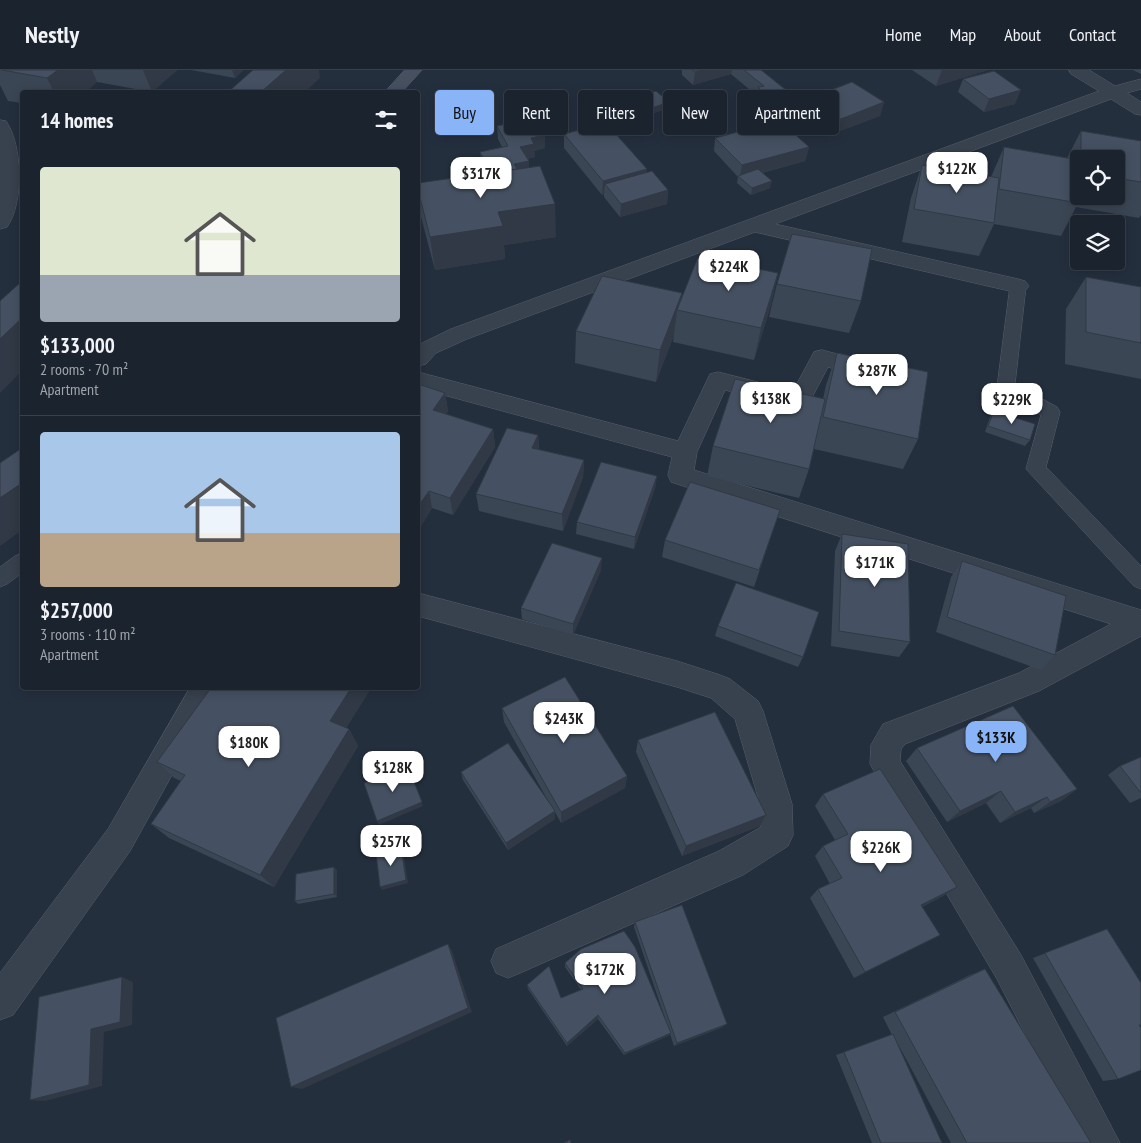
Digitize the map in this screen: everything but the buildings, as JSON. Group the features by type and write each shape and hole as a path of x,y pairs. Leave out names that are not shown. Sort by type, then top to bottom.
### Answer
{"main road":[{"path":"395,90 414,70"}],"street":[{"path":"1077,70 1141,110"},
{"path":"420,356 428,348 459,334 1112,92 1141,84"},
{"path":"0,125 8,146 10,184 15,201 0,223"},
{"path":"753,225 1018,286"},
{"path":"863,368 822,358 799,401 718,380 685,452 680,475 1141,622"},
{"path":"420,381 685,452"},
{"path":"420,606 678,674 720,688 748,711 776,804 777,834 731,862 508,961"},
{"path":"1101,1143 1009,967 885,764 886,745 894,734 1029,682 1141,622"},
{"path":"0,1002 118,840 204,690"}],"lane":[{"path":"1018,286 1006,387 1051,412 1036,469 1141,580"},
{"path":"0,578 20,563"}]}
